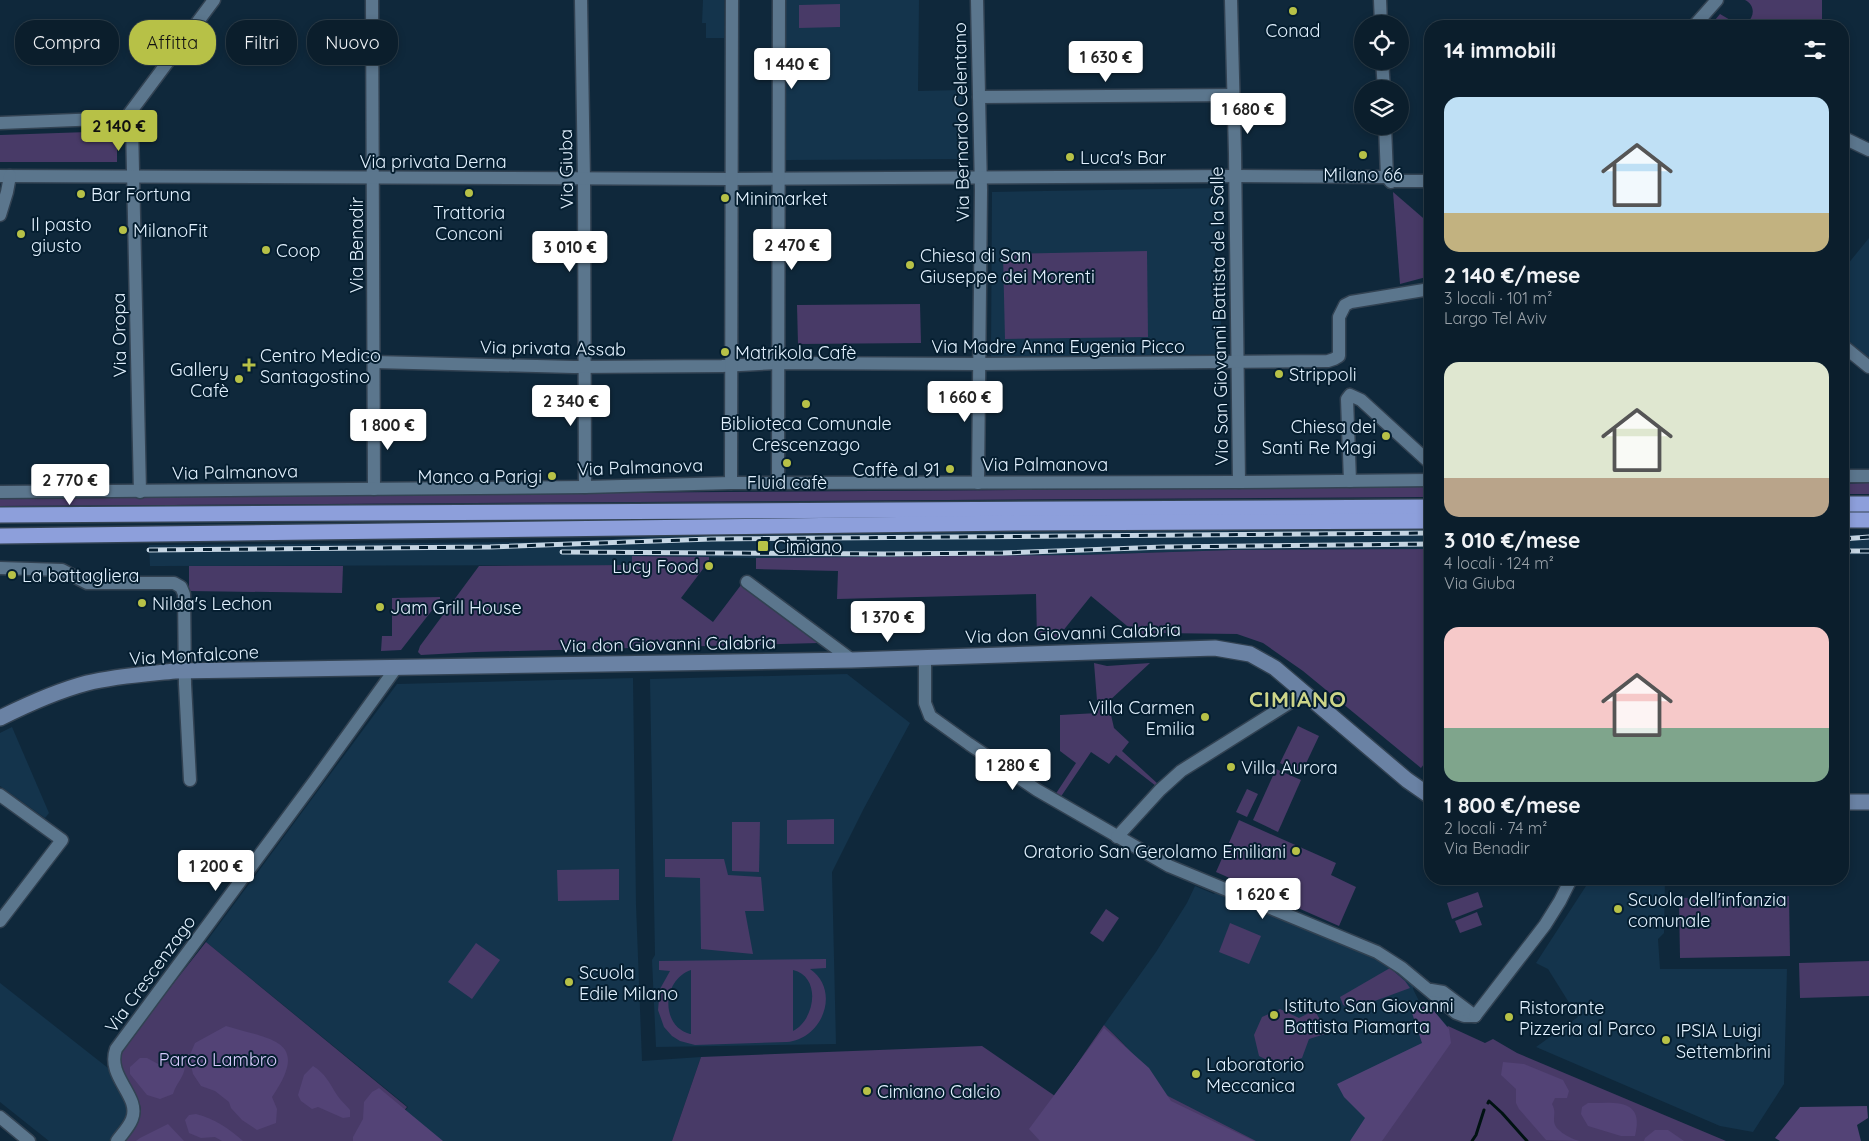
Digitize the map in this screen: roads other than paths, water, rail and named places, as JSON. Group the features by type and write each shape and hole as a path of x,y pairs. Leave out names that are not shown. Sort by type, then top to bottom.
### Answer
{"highway":[{"path":"1849,504 1869,504"},
{"path":"0,515 1424,507"},
{"path":"1849,520 1869,520"},
{"path":"0,536 1005,523 1424,522"}],"street":[{"name":"Via Benadir","path":"372,0 374,489"},
{"name":"Via Giuba","path":"581,0 584,179 585,487"},
{"path":"731,483 732,0"},
{"path":"778,483 779,0"},
{"name":"Via Bernardo Celentano","path":"978,0 980,178 978,483"},
{"name":"Via San Giovanni Battista de la Salle","path":"1231,0 1239,482"},
{"path":"1380,0 1381,15"},
{"path":"1699,20 1717,0"},
{"path":"0,122 126,118 209,3"},
{"path":"979,97 1233,95"},
{"name":"Via Oropa","path":"126,118 132,125 140,492"},
{"path":"1385,135 1387,177 1389,181 1403,189"},
{"path":"1849,140 1869,150"},
{"name":"Via privata Derna","path":"5,176 584,179 1235,176 1387,177 1395,181 1424,181"},
{"path":"0,214 7,192 5,176"},
{"name":"Via Madre Anna Eugenia Picco","path":"732,365 778,363 979,364 1328,361 1337,358 1340,350 1339,317 1343,307 1351,302 1424,290"},
{"path":"1849,351 1869,367"},
{"name":"Via privata Assab","path":"374,362 584,367 732,365"},
{"path":"1350,481 1347,398 1350,395 1361,400 1424,458"},
{"path":"1849,476 1869,476"},
{"name":"Via Palmanova","path":"0,492 585,487 731,483 1424,480"},
{"path":"0,568 62,570 87,582 174,582 179,584 184,594 184,671 190,780"},
{"path":"747,582 852,660"},
{"name":"Via don Giovanni Calabria","path":"396,668 852,660 1106,650 1220,648 1250,654 1280,672 1407,780 1424,792"},
{"path":"925,657 925,706 932,718 1037,790 1180,872 1371,950 1398,965 1429,991 1443,992 1475,1016 1545,925 1568,885"},
{"name":"Via Monfalcone","path":"0,718 42,699 91,682 122,677 184,671 396,668"},
{"name":"Via Crescenzago","path":"117,1141 130,1124 134,1112 132,1102 120,1081 114,1065 116,1049 396,668"},
{"path":"1117,837 1160,790 1181,771 1306,693"},
{"path":"0,794 61,839 62,842 0,921"},
{"path":"1849,802 1869,802"},
{"path":"0,1117 30,1141"}],"waterway":[{"path":"1488,1103 1489,1101 1502,1113 1527,1141"},
{"path":"1472,1141 1476,1135 1484,1110"}],"railway":[{"path":"149,550 490,547 711,539 1424,533"},
{"path":"1849,538 1869,537"},
{"path":"562,552 1003,553 1164,547 1424,544"},
{"path":"1849,551 1869,551"}],"place":[{"name":"Conad","path":"1293,11"},
{"name":"Milano 66","path":"1363,155"},
{"name":"Luca's Bar","path":"1070,157"},
{"name":"Trattoria Conconi","path":"469,193"},
{"name":"Bar Fortuna","path":"81,194"},
{"name":"Minimarket","path":"725,198"},
{"name":"MilanoFit","path":"123,230"},
{"name":"Il pasto giusto","path":"21,234"},
{"name":"Coop","path":"266,250"},
{"name":"Chiesa di San Giuseppe dei Morenti","path":"910,265"},
{"name":"Matrikola Cafè","path":"725,352"},
{"name":"Centro Medico Santagostino","path":"249,365"},
{"name":"Strippoli","path":"1279,374"},
{"name":"Gallery Cafè","path":"239,379"},
{"name":"Biblioteca Comunale Crescenzago","path":"806,404"},
{"name":"Chiesa dei Santi Re Magi","path":"1386,436"},
{"name":"Fluid cafè","path":"787,463"},
{"name":"Caffè al 91","path":"950,469"},
{"name":"Manco a Parigi","path":"552,476"},
{"name":"Cimiano","path":"763,546"},
{"name":"Lucy Food","path":"709,566"},
{"name":"La battagliera","path":"12,575"},
{"name":"Nilda's Lechon","path":"142,603"},
{"name":"Jam Grill House","path":"380,607"},
{"name":"Villa Carmen Emilia","path":"1205,717"},
{"name":"Villa Aurora","path":"1231,767"},
{"name":"Oratorio San Gerolamo Emiliani","path":"1296,851"},
{"name":"Scuola dell'infanzia comunale","path":"1618,909"},
{"name":"Scuola Edile Milano","path":"569,982"},
{"name":"Istituto San Giovanni Battista Piamarta","path":"1274,1015"},
{"name":"Ristorante Pizzeria al Parco","path":"1509,1017"},
{"name":"IPSIA Luigi Settembrini","path":"1666,1040"},
{"name":"Laboratorio Meccanica","path":"1196,1074"},
{"name":"Cimiano Calcio","path":"867,1091"}],"district":[{"name":"CIMIANO","path":"1298,699"}],"park label":[{"name":"Parco Lambro","path":"218,1059"}]}
